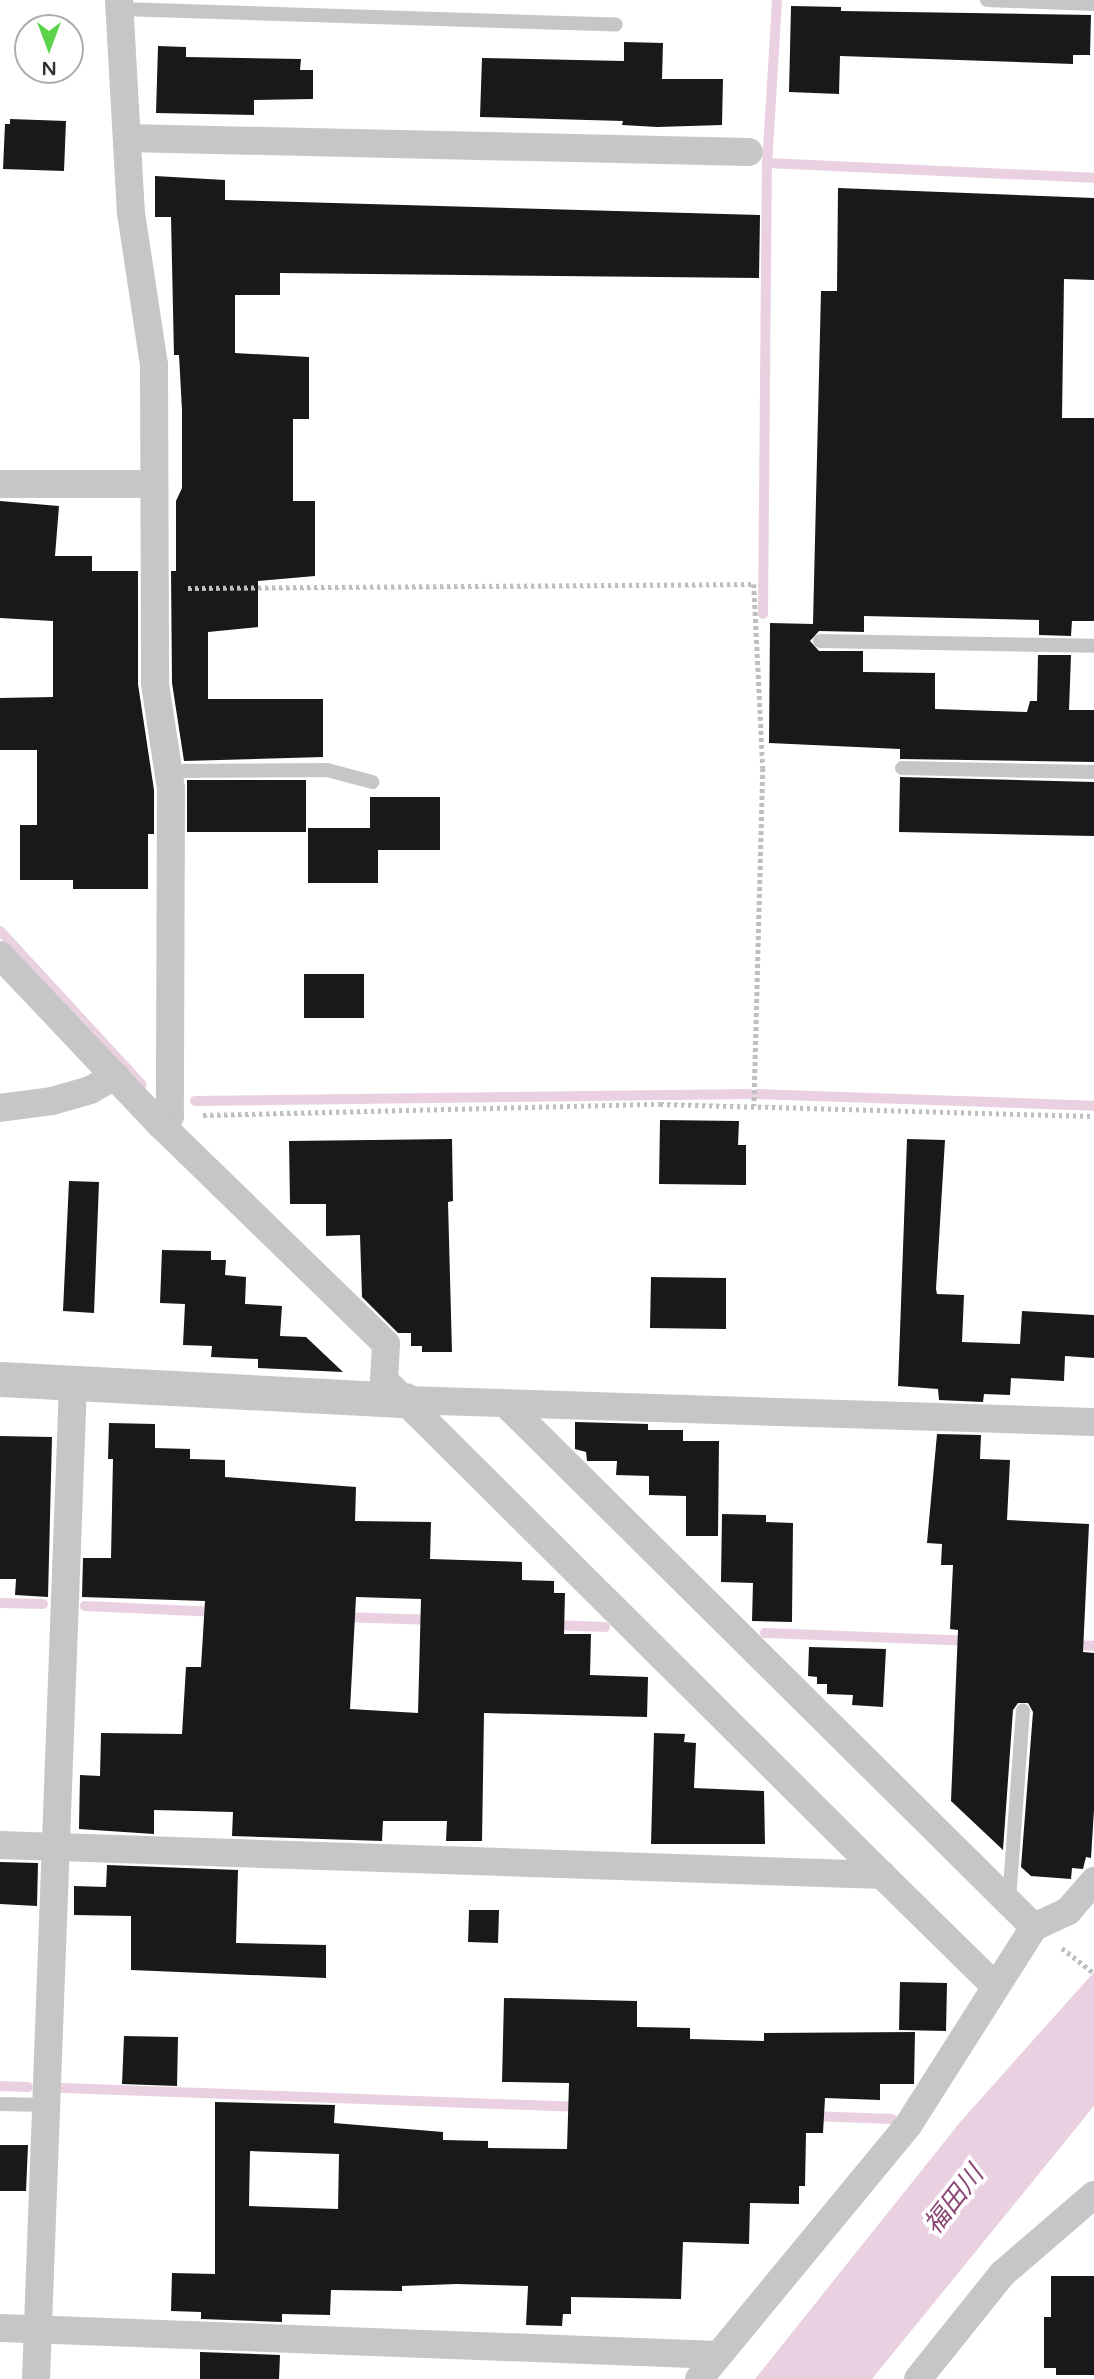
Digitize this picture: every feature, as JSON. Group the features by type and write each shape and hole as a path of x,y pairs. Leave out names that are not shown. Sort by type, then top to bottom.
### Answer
{"street":[{"path":"119,5 131,213 154,365 152,588 155,684 168,771 166,1121"},
{"path":"127,138 749,152"},
{"path":"0,484 153,485"},
{"path":"0,955 115,1076 166,1121 386,1344 384,1380 995,1986"},
{"path":"0,1108 52,1101 90,1090 115,1076"},
{"path":"0,1379 405,1401 1094,1422"},
{"path":"36,2379 73,1383"},
{"path":"506,1404 1034,1927"},
{"path":"0,1845 882,1875"},
{"path":"699,2379 909,2123 1034,1927 1068,1911 1094,1881"},
{"path":"918,2379 1002,2274 1094,2195"},
{"path":"0,2328 718,2355"}],"lane":[{"path":"987,0 1094,4"},
{"path":"119,5 616,25"},
{"path":"820,641 1094,646"},
{"path":"902,768 1094,772"},
{"path":"168,771 327,770 372,782"},
{"path":"1008,1902 1023,1711"},
{"path":"0,2104 46,2105"}],"path":[{"path":"152,588 754,584 763,768 754,1106"},
{"path":"166,1121 660,1104 1094,1116"},
{"path":"1058,1945 1094,1973"}],"water":[{"name":"福田川","path":"1094,1972 1094,2106 872,2379 755,2379 961,2121"}],"building":[{"path":"791,6 841,7 841,11 1091,15 1090,55 1073,55 1073,64 840,56 839,94 789,92"},
{"path":"624,42 663,43 662,79 723,79 722,125 657,127 622,125 623,121 480,117 482,58 624,61"},
{"path":"158,46 186,47 186,57 301,59 300,70 313,70 313,99 254,100 254,115 156,113"},
{"path":"10,119 66,121 64,171 3,169 5,124 10,124"},
{"path":"155,176 225,180 225,200 760,215 759,278 280,273 280,295 235,295 235,353 309,357 309,419 293,419 293,501 315,501 315,576 258,581 258,627 208,632 208,699 323,699 323,757 184,761 172,683 171,571 176,571 176,501 182,488 182,410 179,355 174,355 171,217 155,217"},
{"path":"838,188 1094,198 1094,280 1064,279 1062,418 1094,418 1094,621 1072,621 1071,636 1039,635 1039,620 864,616 864,632 819,631 810,641 819,651 863,651 863,672 935,673 935,709 1027,712 1030,701 1037,701 1038,655 1071,655 1069,710 1094,710 1094,762 900,759 900,749 769,743 770,623 813,624 821,291 837,291"},
{"path":"0,501 59,506 55,556 92,556 92,571 138,571 138,684 154,790 154,834 148,834 148,889 73,889 73,880 20,880 20,825 37,825 37,750 0,750 0,698 53,697 53,621 0,618"},
{"path":"900,777 1094,782 1094,836 899,832"},
{"path":"187,780 306,780 306,832 187,832"},
{"path":"370,797 440,797 440,850 378,850 378,883 308,883 308,828 370,828"},
{"path":"304,974 364,974 364,1018 304,1018"},
{"path":"660,1120 739,1121 738,1145 746,1145 746,1185 659,1184"},
{"path":"452,1139 453,1201 448,1202 452,1352 422,1352 422,1346 411,1346 411,1333 398,1333 362,1297 360,1235 326,1236 326,1204 290,1204 289,1141"},
{"path":"907,1139 945,1140 936,1289 937,1294 964,1295 962,1342 1020,1344 1022,1311 1094,1315 1094,1358 1065,1356 1064,1381 1011,1378 1010,1395 984,1394 983,1402 939,1400 938,1389 898,1386"},
{"path":"69,1181 99,1182 94,1313 63,1311"},
{"path":"162,1250 211,1251 211,1260 226,1260 225,1275 246,1277 245,1304 282,1306 280,1336 306,1337 343,1372 258,1368 258,1359 211,1357 212,1346 183,1345 185,1304 160,1303"},
{"path":"651,1277 726,1278 726,1329 650,1328"},
{"path":"575,1422 648,1424 648,1430 683,1430 683,1441 719,1441 718,1536 686,1536 686,1496 649,1495 649,1476 616,1475 617,1461 587,1461 586,1452 575,1449"},
{"path":"109,1423 155,1424 155,1448 190,1449 190,1459 225,1460 225,1477 356,1487 355,1521 431,1522 430,1559 522,1562 522,1580 554,1581 554,1593 565,1593 564,1634 591,1634 590,1675 648,1677 647,1717 484,1713 482,1841 446,1841 447,1821 383,1821 382,1841 232,1836 233,1812 154,1810 154,1834 79,1829 80,1775 100,1776 101,1733 182,1734 186,1667 201,1667 205,1601 82,1597 83,1558 111,1558 113,1459 108,1459","holes":["356,1597 421,1599 418,1713 350,1709"]},
{"path":"937,1434 981,1435 980,1459 1010,1460 1007,1520 1089,1524 1083,1652 1094,1653 1094,1810 1091,1858 1086,1857 1083,1869 1072,1868 1071,1879 1031,1876 1021,1867 1033,1712 1028,1703 1018,1703 1013,1710 1003,1850 951,1801 958,1630 950,1629 953,1565 941,1565 942,1544 927,1543"},
{"path":"0,1436 52,1437 48,1597 15,1595 16,1579 0,1579"},
{"path":"722,1514 766,1515 766,1522 793,1523 792,1622 752,1621 753,1583 721,1582"},
{"path":"809,1647 886,1649 883,1707 852,1705 853,1695 827,1694 827,1684 817,1684 817,1677 808,1676"},
{"path":"654,1733 685,1734 684,1742 696,1743 694,1788 764,1791 765,1844 651,1844"},
{"path":"0,1862 38,1863 37,1906 0,1904"},
{"path":"107,1865 238,1870 236,1943 326,1945 326,1978 131,1970 131,1916 74,1915 74,1886 106,1887"},
{"path":"469,1910 499,1910 498,1943 468,1942"},
{"path":"900,1982 947,1983 946,2031 899,2030"},
{"path":"504,1998 637,2001 637,2027 690,2028 690,2039 764,2041 764,2033 915,2032 914,2084 880,2084 880,2100 825,2098 823,2133 806,2133 805,2186 799,2186 799,2204 750,2203 749,2244 683,2242 681,2299 571,2297 571,2314 563,2314 562,2326 526,2325 528,2286 457,2284 402,2286 402,2291 331,2290 330,2315 282,2314 282,2322 201,2319 201,2312 171,2311 172,2273 215,2274 215,2102 335,2105 334,2123 443,2132 443,2140 488,2141 488,2148 567,2149 569,2083 502,2082","holes":["250,2151 339,2154 338,2209 249,2206"]},
{"path":"124,2036 178,2037 177,2086 122,2084"},
{"path":"0,2145 28,2145 26,2191 0,2191"},
{"path":"1051,2276 1094,2276 1094,2375 1056,2375 1056,2368 1044,2368 1044,2317 1051,2317"},
{"path":"200,2352 280,2355 279,2379 200,2379"}],"waterway":[{"path":"777,1 767,163 1094,178"},
{"path":"763,614 767,163"},
{"path":"0,931 142,1085"},
{"path":"195,1101 749,1094"},
{"path":"758,1094 1094,1106"},
{"path":"0,1603 43,1604"},
{"path":"85,1606 217,1612"},
{"path":"342,1617 434,1620"},
{"path":"552,1625 605,1627"},
{"path":"765,1633 969,1641"},
{"path":"1069,1645 1094,1646"},
{"path":"0,2086 28,2087"},
{"path":"63,2088 582,2107"},
{"path":"811,2116 892,2119"}]}
